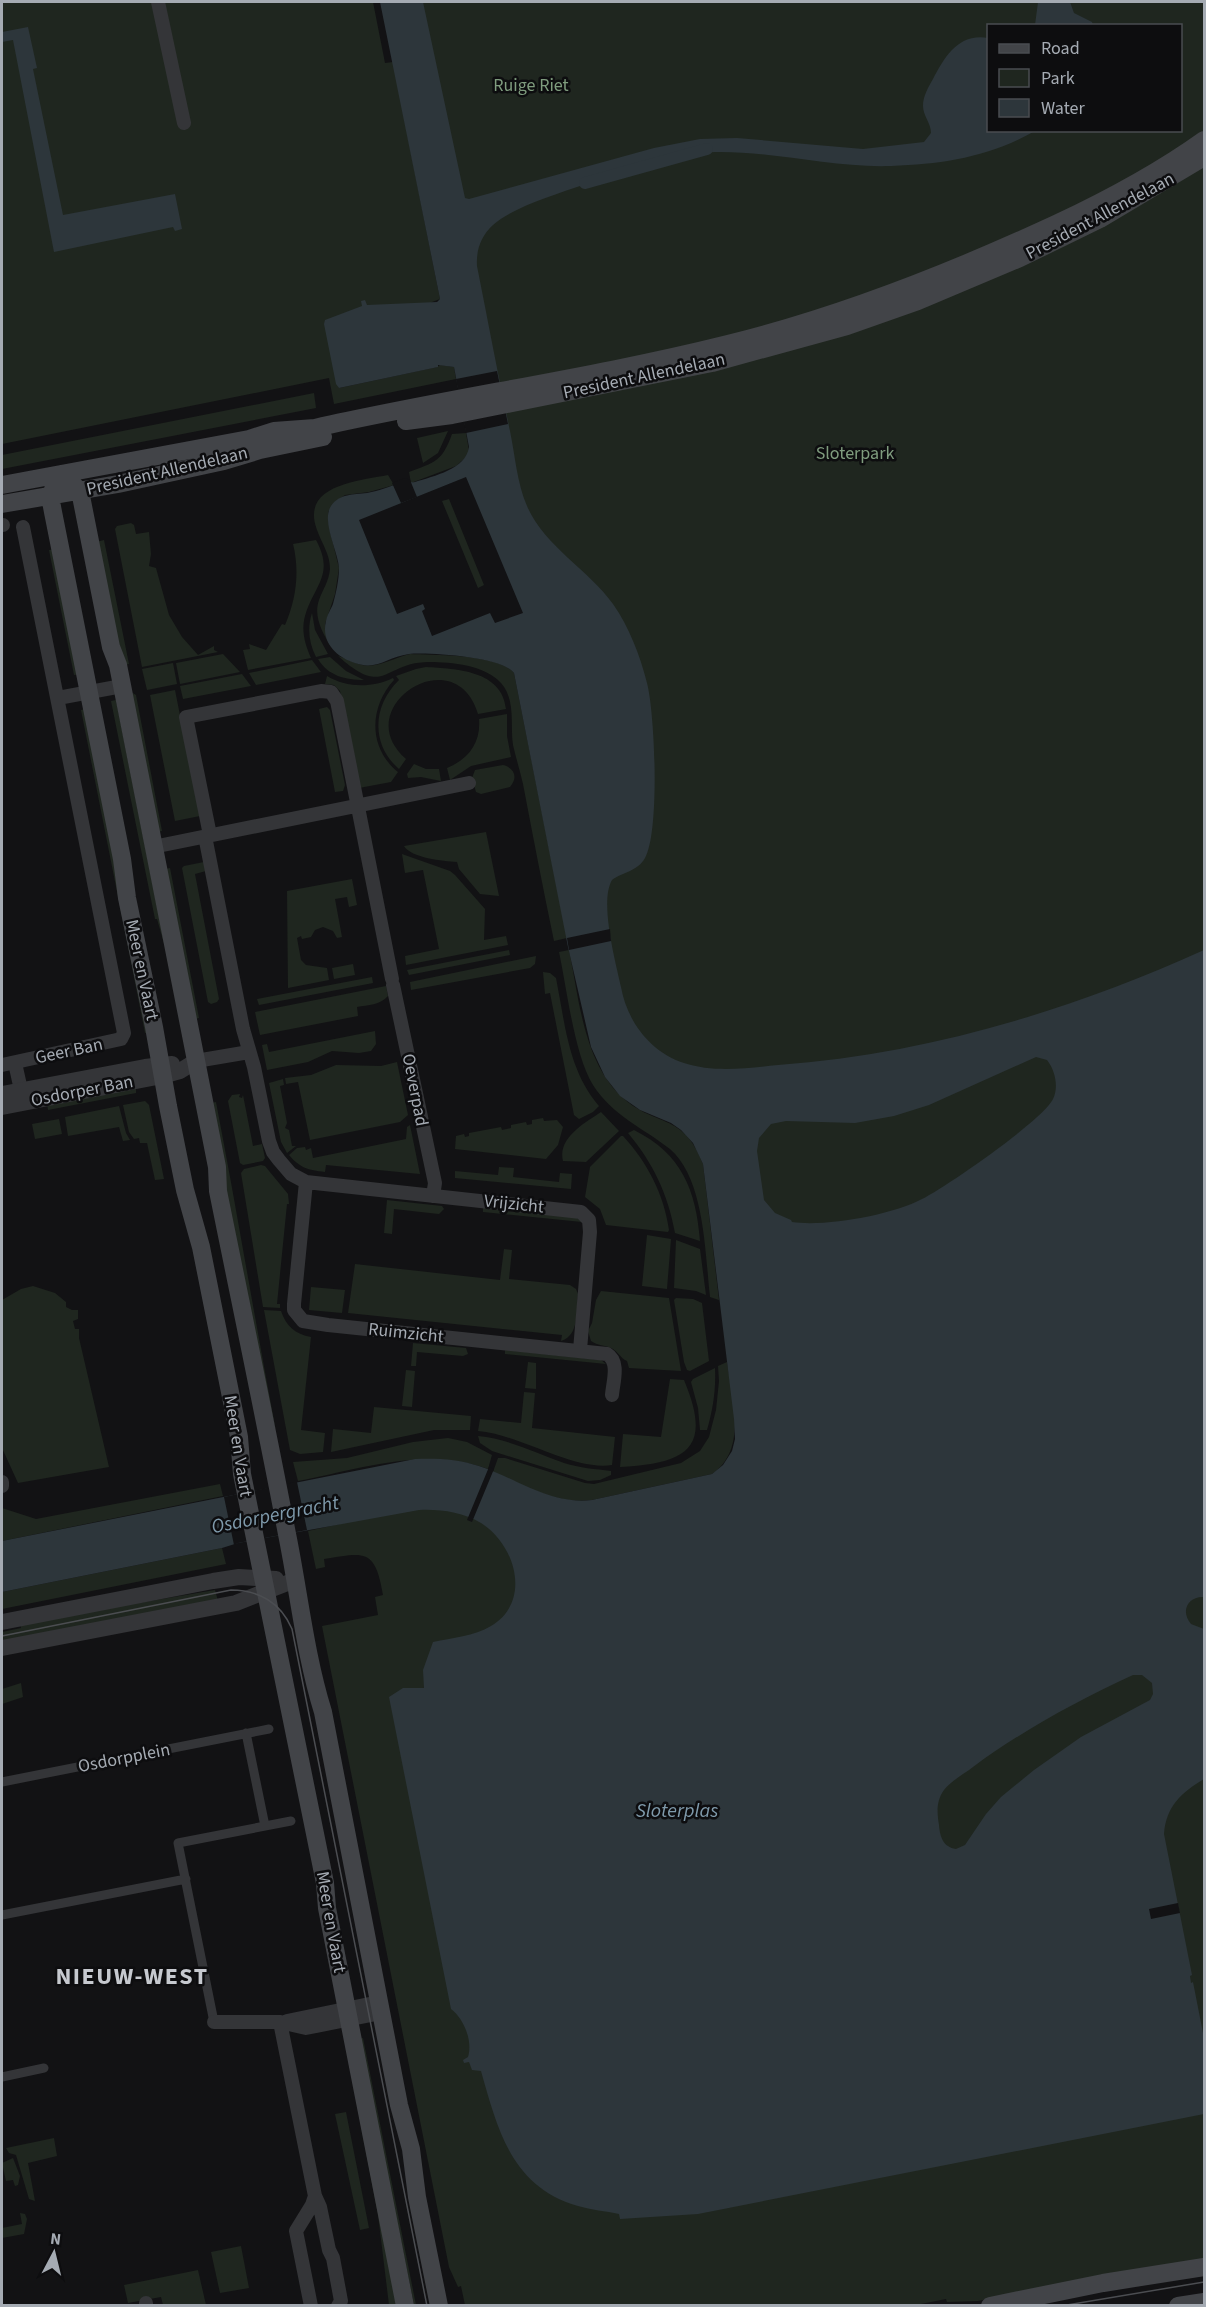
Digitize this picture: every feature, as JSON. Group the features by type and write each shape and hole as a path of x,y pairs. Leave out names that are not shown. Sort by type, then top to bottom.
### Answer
{"main road":[{"name":"President Allendelaan","path":"503,398 728,344 802,324 895,293 963,267 1087,211 1204,140"},
{"name":"President Allendelaan","path":"2,485 249,439 274,431 315,428 461,406 712,363 787,344 889,311 990,271 1090,224 1204,157"},
{"name":"President Allendelaan","path":"2,504 80,491 224,461 279,446 405,421 461,406"},
{"path":"50,496 61,474 80,491"},
{"name":"Meer en Vaart","path":"80,491 111,647 118,665 317,1692 328,1734 399,2105 411,2149 417,2198 439,2306"},
{"name":"Meer en Vaart","path":"50,496 185,1190 203,1256 239,1437 246,1493 323,1872 327,1908 405,2306"},
{"path":"990,2306 1103,2283 1204,2267"},
{"path":"1178,2306 1204,2302"}],"street":[{"path":"158,2 184,123"},
{"name":"Meer en Vaart","path":"23,527 124,1037"},
{"path":"58,698 122,687"},
{"name":"Oeverpad","path":"208,836 186,717 321,691 331,692 337,701 435,1183 433,1196"},
{"path":"153,847 469,783"},
{"path":"208,836 243,1029 273,1152 291,1174 306,1182"},
{"name":"Geer Ban","path":"23,1096 8,1064 124,1037"},
{"path":"196,1061 249,1052"},
{"name":"Osdorper Ban","path":"2,1094 23,1096 161,1070 180,1071 196,1061"},
{"name":"Osdorper Ban","path":"2,1107 23,1096"},
{"name":"Vrijzicht","path":"306,1182 574,1210 586,1216 590,1232 580,1350"},
{"name":"Ruimzicht","path":"306,1182 294,1304 294,1310 303,1321 607,1354 611,1357 615,1367 612,1395"},
{"path":"2,1622 239,1577 254,1568 257,1548"},
{"path":"239,1577 265,1585"},
{"path":"236,1603 265,1585 295,1580"},
{"path":"2,1648 236,1603 254,1605 271,1615"},
{"name":"Osdorpplein","path":"2,1782 269,1729"},
{"path":"246,1733 265,1826"},
{"path":"291,1821 178,1844 214,2022 280,2022 349,2014 380,2007"},
{"path":"2,1915 186,1879"},
{"path":"280,2022 315,2196 333,2258 341,2301 338,2306"},
{"path":"2,2077 44,2068"},
{"path":"311,2306 296,2231 315,2196"}],"green space":[{"path":"2,2 373,2 385,63 393,62 440,299 432,302 335,377 339,388 440,365 454,367 456,379 334,404 329,378 2,444"},
{"name":"Sloterpark","path":"411,2 1204,2 1204,1040 1100,1144 755,1282 708,1089 607,1016"},
{"path":"314,393 316,408 2,469 2,455"},
{"path":"448,431 438,453 423,463 417,438"},
{"path":"466,433 469,451 465,458 456,466 411,483 409,472 441,456 452,434"},
{"path":"388,475 394,485 369,492 345,495 336,501 328,512 329,527 339,568 335,594 325,624 331,647 317,613 317,606 330,569 329,559 317,530 314,515 317,503 324,494 335,488"},
{"path":"449,499 484,585 478,588 442,501"},
{"path":"131,523 134,525 136,534 149,532 151,554 149,566 156,568 169,615 182,637 198,655 214,646 214,650 218,652 142,667 115,529 117,526"},
{"path":"104,540 129,664 121,666 96,542"},
{"path":"316,540 324,562 323,571 305,616 303,627 305,643 311,658 248,670 243,650 250,649 249,644 266,650 282,624 285,625 289,615 296,575 293,544"},
{"path":"57,549 82,674 74,675 49,550"},
{"path":"312,613 315,630 328,654 316,657 310,635"},
{"path":"223,654 240,672 180,684 176,663"},
{"path":"410,654 481,659 495,662 514,673 567,938 554,941 523,784 513,745 511,705 501,683 477,668 438,662 414,664 376,677 354,669 338,656 368,666"},
{"path":"330,657 346,671 364,680 338,676 322,665 318,659"},
{"path":"312,660 321,672 256,685 249,673"},
{"path":"173,663 177,684 147,690 142,669"},
{"path":"426,667 463,671 487,679 503,696 506,709 478,714 466,692 449,681 430,681 411,688 397,702 389,720 391,739 406,759 399,769 383,749 378,725 380,713 390,690 399,680 396,676"},
{"path":"242,674 251,686 183,699 180,686"},
{"path":"327,676 351,685 377,684 393,678 394,680 380,702 375,727 381,751 398,772 391,782 359,788 340,691 334,685 325,684"},
{"path":"175,690 200,816 175,821 150,695"},
{"path":"131,692 136,695 162,831 154,833"},
{"path":"116,700 165,947 157,919 155,919 111,701"},
{"path":"327,707 330,710 345,785 343,791 335,792 319,709"},
{"path":"89,708 149,1032 145,1033 81,710"},
{"path":"507,714 507,736 511,757 471,766 450,780 447,768 462,760 472,749 478,735 479,719"},
{"path":"414,764 426,769 439,769 441,781 421,777 408,778 407,774"},
{"path":"503,765 510,768 514,774 510,787 481,794 476,792 472,778 475,770"},
{"path":"486,832 499,896 480,894 459,869 457,862 420,856 404,846"},
{"path":"402,854 450,871 455,875 485,909 484,940 506,936 508,945 406,965 405,956 439,949 423,870 405,873"},
{"path":"204,862 206,871 195,874 219,999 211,1004 208,1002 182,868"},
{"path":"170,868 199,1018 191,1020 161,870"},
{"path":"352,879 357,905 349,907 347,897 335,899 342,937 337,938 333,931 323,927 315,930 311,937 297,938 301,960 306,965 327,968 329,980 288,988 287,891"},
{"path":"509,950 510,955 409,975 407,970"},
{"path":"569,950 584,1027 598,1065 608,1081 633,1106 677,1128 695,1147 703,1164 719,1300 710,1297 697,1198 682,1162 670,1149 609,1105 586,1072 576,1039 559,952"},
{"path":"536,956 535,964 530,968 411,990 410,982"},
{"path":"353,964 355,975 334,979 332,968"},
{"path":"543,972 550,973 556,978 565,1029 574,1062 580,1077 599,1106 579,1119 574,1115 550,993 545,994"},
{"path":"372,977 373,983 259,1005 257,999"},
{"path":"386,986 388,996 378,1003 357,1007 358,1016 260,1035 255,1012"},
{"path":"375,1031 376,1044 371,1051 359,1053 332,1051 308,1062 267,1070 262,1045 267,1044 269,1052"},
{"path":"397,1062 408,1115 400,1122 310,1140 298,1082 286,1084 285,1078 311,1075 336,1065 381,1066"},
{"path":"283,1079 284,1085 280,1086 287,1123 285,1128 289,1130 292,1146 296,1146 287,1153 281,1142 269,1083"},
{"path":"136,1089 136,1093 48,1110 47,1103"},
{"path":"240,1094 239,1097 242,1098 243,1095 253,1146 262,1144 265,1158 263,1161 243,1165 240,1163 228,1101 232,1095"},
{"path":"145,1101 149,1105 164,1179 155,1180 147,1143 140,1143 139,1138 134,1139 129,1132 123,1105"},
{"path":"216,1102 276,1431 235,1255 211,1103"},
{"path":"119,1106 130,1140 123,1141 119,1127 68,1136 65,1117"},
{"path":"601,1112 619,1131 586,1162 563,1161 562,1153 568,1138"},
{"path":"543,1118 544,1121 557,1120 563,1127 558,1145 546,1159 455,1149 456,1136 464,1134 465,1137 469,1136 469,1133 501,1127 502,1130 511,1128 511,1125 526,1122 527,1125 532,1124 532,1120"},
{"path":"59,1119 62,1134 35,1139 32,1124"},
{"path":"410,1125 420,1174 326,1165 325,1172 301,1166 289,1155 297,1148 305,1147 306,1150 311,1148 313,1158 406,1139 407,1127"},
{"path":"634,1130 664,1150 684,1175 695,1206 700,1241 675,1233 664,1192 645,1156 628,1133"},
{"path":"621,1136 640,1157 659,1191 667,1217 668,1232 606,1225 600,1209 585,1197 590,1167"},
{"path":"265,1166 288,1194 289,1204 287,1204 277,1304 280,1304 280,1308 263,1307 241,1173 244,1169"},
{"path":"499,1167 514,1168 513,1177 559,1182 560,1173 572,1174 571,1189 455,1178 455,1171 498,1175"},
{"path":"387,1200 442,1206 444,1209 439,1214 394,1209 392,1234 384,1233"},
{"path":"483,1207 577,1218 582,1222 483,1212"},
{"path":"647,1235 671,1239 667,1289 642,1286"},
{"path":"676,1240 700,1249 706,1295 674,1288"},
{"path":"504,1249 512,1250 509,1279 570,1285 576,1289 578,1294 576,1321 567,1338 561,1341 562,1335 348,1313 355,1264 500,1280"},
{"path":"33,1286 55,1293 66,1302 66,1307 78,1310 78,1319 73,1321 75,1329 79,1329 79,1338 109,1467 18,1483 2,1448 2,1300 21,1289"},
{"path":"311,1287 345,1290 342,1313 309,1310"},
{"path":"601,1291 669,1298 681,1371 629,1368 627,1361 613,1349 591,1341 588,1331 592,1323 596,1300"},
{"path":"676,1298 693,1299 702,1303 709,1361 690,1371 687,1370 684,1362 674,1300"},
{"path":"264,1310 281,1311 292,1328 300,1334 311,1337 301,1430 325,1433 323,1452 300,1454 290,1450"},
{"path":"413,1343 466,1348 468,1354 463,1356 417,1352 416,1366 411,1366"},
{"path":"505,1350 601,1360 606,1364 505,1354"},
{"path":"528,1362 536,1363 536,1389 525,1388"},
{"path":"727,1362 734,1407 734,1437 723,1464 712,1474 579,1501 541,1493 493,1472 498,1458 505,1458 594,1484 681,1463 700,1451 709,1437 716,1410 718,1366"},
{"path":"715,1368 709,1422 707,1430 700,1430 698,1408 691,1382"},
{"path":"406,1370 415,1371 412,1407 402,1406"},
{"path":"670,1379 684,1380 692,1403 696,1422 694,1437 688,1448 677,1456 662,1461 620,1467 623,1434 661,1437"},
{"path":"524,1392 535,1393 532,1428 615,1437 612,1465 581,1463 512,1439 478,1431 480,1419 521,1423"},
{"path":"374,1407 471,1416 470,1430 434,1430 331,1452 333,1429 371,1433"},
{"path":"478,1436 511,1443 570,1465 611,1471 611,1475 600,1480 588,1481 492,1451 480,1443"},
{"path":"448,1438 467,1442 492,1455 488,1469 464,1462 440,1459 417,1460 369,1466 298,1481 293,1462 347,1458 413,1442"},
{"path":"220,1484 223,1496 2,1541 2,1508 36,1519"},
{"name":"Sloterplas","path":"439,1502 1204,1571 1204,2260 1080,2280 978,2301 947,2302 946,2299 916,2305 465,2305 461,2286 458,2287 449,2267 322,1626 378,1615 375,1597 383,1595 380,1579 371,1561 358,1555 324,1559 325,1567 316,1569 308,1531"},
{"path":"222,1548 226,1564 2,1609 2,1592"},
{"path":"215,1590 218,1601 2,1644 2,1632 21,1628 20,1623"},
{"path":"21,1683 23,1697 2,1704 2,1689"},
{"path":"363,2038 416,2305 414,2305 360,2039"},
{"path":"345,2042 397,2305 389,2305 378,2215"},
{"path":"346,2112 369,2228 360,2230 335,2114"},
{"path":"54,2138 57,2156 28,2163 35,2201 29,2199 16,2155 9,2153 6,2148"},
{"path":"13,2158 20,2176 18,2185 15,2186 13,2180 6,2181 2,2163"},
{"path":"20,2213 25,2214 27,2219 24,2234 2,2238 2,2228 22,2224"},
{"path":"241,2246 249,2288 220,2293 211,2252"},
{"path":"198,2270 206,2305 163,2305 161,2297 128,2303 124,2285"}],"water":[{"name":"Sloterplas","path":"380,2 423,2 465,198 469,199 654,148 700,139 737,138 863,149 924,142 931,133 923,106 928,89 954,48 969,39 978,37 987,38 987,132 1033,132 983,153 948,161 911,165 847,165 737,152 698,153 664,159 561,193 512,212 493,225 485,234 478,249 477,266 519,478 527,506 544,533 603,591 613,604 633,642 647,683 655,772 650,844 645,858 638,866 612,880 607,903 610,933 624,1000 635,1023 651,1043 672,1058 684,1063 719,1069 834,1059 888,1051 943,1040 1049,1010 1153,972 1204,950 1204,1597 1198,1597 1190,1602 1187,1605 1186,1614 1191,1624 1204,1629 1204,1779 1176,1801 1168,1815 1164,1834 1192,1975 1190,1976 1191,1983 1193,1982 1204,2038 1204,2114 698,2214 620,2219 619,2214 583,2207 556,2197 537,2185 511,2154 494,2115 481,2071 472,2070 469,2062 464,2063 463,2060 468,2057 469,2051 468,2037 460,2018 451,2009 389,1697 403,1688 424,1688 423,1670 433,1642 477,1632 491,1626 504,1616 512,1603 515,1589 514,1574 503,1545 493,1533 474,1519 459,1514 419,1510 238,1543 2,1592 2,1541 415,1459 447,1459 471,1464 548,1495 577,1501 592,1500 712,1474 723,1465 732,1451 735,1439 734,1419 703,1164 693,1143 681,1130 671,1123 640,1110 620,1096 605,1077 591,1047 568,947 514,673 496,663 481,659 432,654 409,654 375,665 361,665 335,652 326,635 326,621 333,604 339,573 328,520 331,506 338,499 347,495 371,492 402,482 415,482 440,474 462,461 469,447 454,367 438,365 438,367 339,388 336,384 325,320 362,306 361,301 365,300 367,305 437,302 440,299","holes":["466,477 523,613 495,623 490,613 432,636 422,611 425,609 423,604 397,614 359,520","1036,1057 1047,1060 1055,1079 1055,1094 1045,1109 1032,1122 971,1168 922,1199 876,1215 822,1223 792,1222 775,1213 764,1200 757,1151 759,1138 771,1124 786,1121 855,1123 894,1116 929,1105","1133,1675 1142,1675 1152,1683 1153,1694 1150,1700 1081,1737 1034,1770 1001,1797 965,1845 956,1849 945,1844 940,1834 938,1803 947,1787 992,1753 1031,1728"]},
{"path":"1038,2 1070,2 1074,13 1093,24 1035,24"},
{"path":"28,27 37,68 33,69 63,215 175,194 182,229 175,231 173,227 54,252 13,40 2,42 2,32"}],"pier":[{"path":"497,371 508,424 466,433 456,379"},
{"path":"405,478 410,480 417,497 401,503 392,483"},
{"path":"610,929 611,941 569,950 567,938"},
{"path":"489,1467 494,1469 472,1522 467,1520"},
{"path":"297,1482 307,1530 234,1545 224,1497"},
{"path":"1178,1903 1180,1913 1151,1919 1149,1909"}],"waterway":[{"path":"585,183 707,149"}],"tram line":[{"path":"2,1636 231,1590 260,1595 282,1612 292,1629 427,2306"},
{"path":"1061,2306 1204,2282"}],"district":[{"name":"NIEUW-WEST","path":"132,1976"}],"park label":[{"name":"Ruige Riet","path":"531,85"}],"water label":[{"name":"Osdorpergracht","path":"275,1515"}]}
